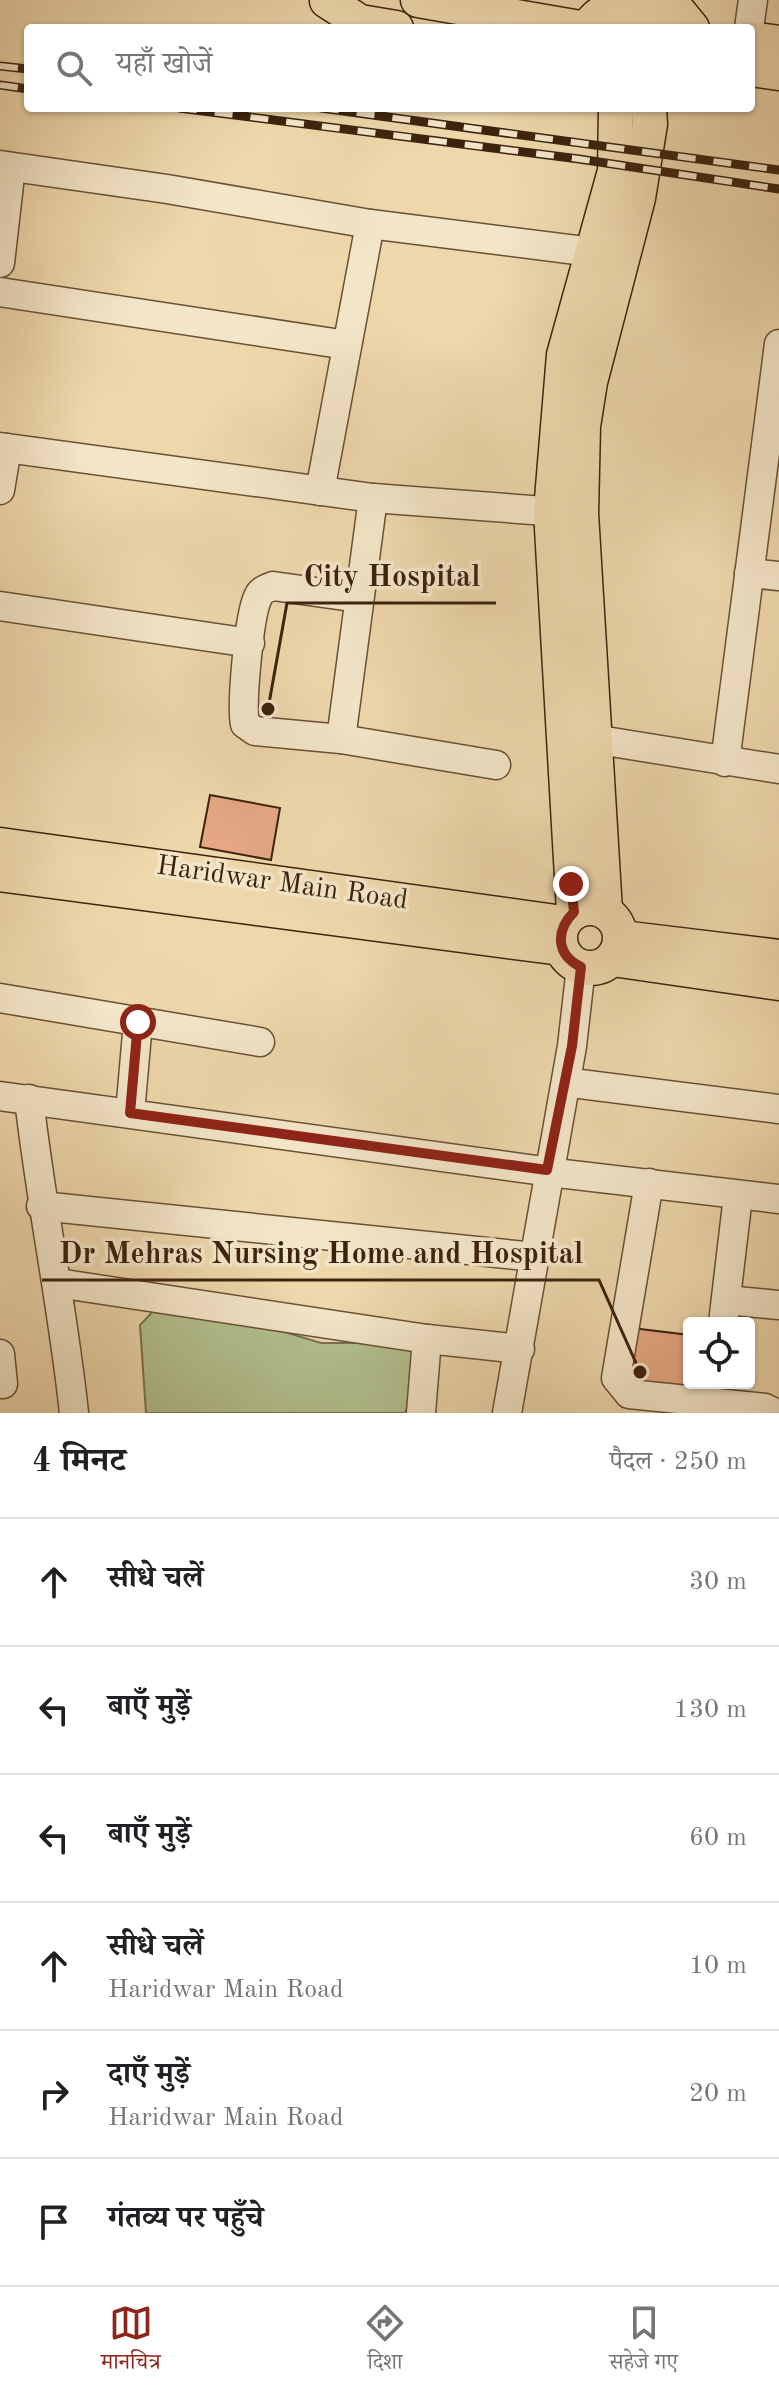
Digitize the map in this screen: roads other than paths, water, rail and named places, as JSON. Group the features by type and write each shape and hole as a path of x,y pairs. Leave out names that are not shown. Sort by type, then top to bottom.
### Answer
{"main road":[{"path":"326,0 360,22 372,24"},
{"path":"418,0 517,7 568,24"},
{"path":"591,24 598,13 614,2 659,13 683,24"},
{"path":"755,40 779,43"},
{"path":"755,70 779,73"},
{"path":"590,941 566,512 564,355 615,171 616,112"},
{"path":"590,941 593,739 566,512 588,397 659,113"},
{"name":"Haridwar Main Road","path":"0,845 590,941 779,983"},
{"name":"Haridwar Main Road","path":"0,874 590,941 779,957"}],"street":[{"path":"750,24 753,0"},
{"path":"0,263 6,166 370,224 592,252"},
{"path":"320,491 370,224"},
{"path":"0,292 347,345"},
{"path":"725,762 749,573 773,438 779,344"},
{"path":"0,490 4,448 373,498 566,512"},
{"path":"341,739 373,498"},
{"path":"749,573 779,576"},
{"path":"359,598 273,586 261,591 256,600 250,643 242,712 245,724 255,731 341,739 496,765"},
{"path":"0,606 250,643"},
{"path":"593,739 779,769"},
{"path":"507,1413 535,1257 580,1084 590,941"},
{"path":"522,1413 572,1046 590,941"},
{"path":"0,998 260,1042"},
{"path":"130,1113 138,1022"},
{"path":"580,1084 779,1109"},
{"path":"0,1096 556,1172 779,1199"},
{"path":"29,1099 41,1206 57,1283 74,1413"},
{"path":"649,1183 616,1378 629,1394 712,1393 775,1413"},
{"path":"738,1196 724,1311 779,1305"},
{"path":"41,1206 535,1257"},
{"path":"57,1283 427,1339 520,1349"},
{"path":"421,1413 427,1339"},
{"path":"0,1354 3,1384"}],"railway":[{"path":"0,66 24,69"},
{"path":"0,85 24,88"},
{"path":"210,112 579,159 779,189"},
{"path":"351,112 779,170"}],"place":[{"name":"City Hospital","path":"268,709"},
{"name":"Dr Mehras Nursing Home and Hospital","path":"640,1372"}]}
